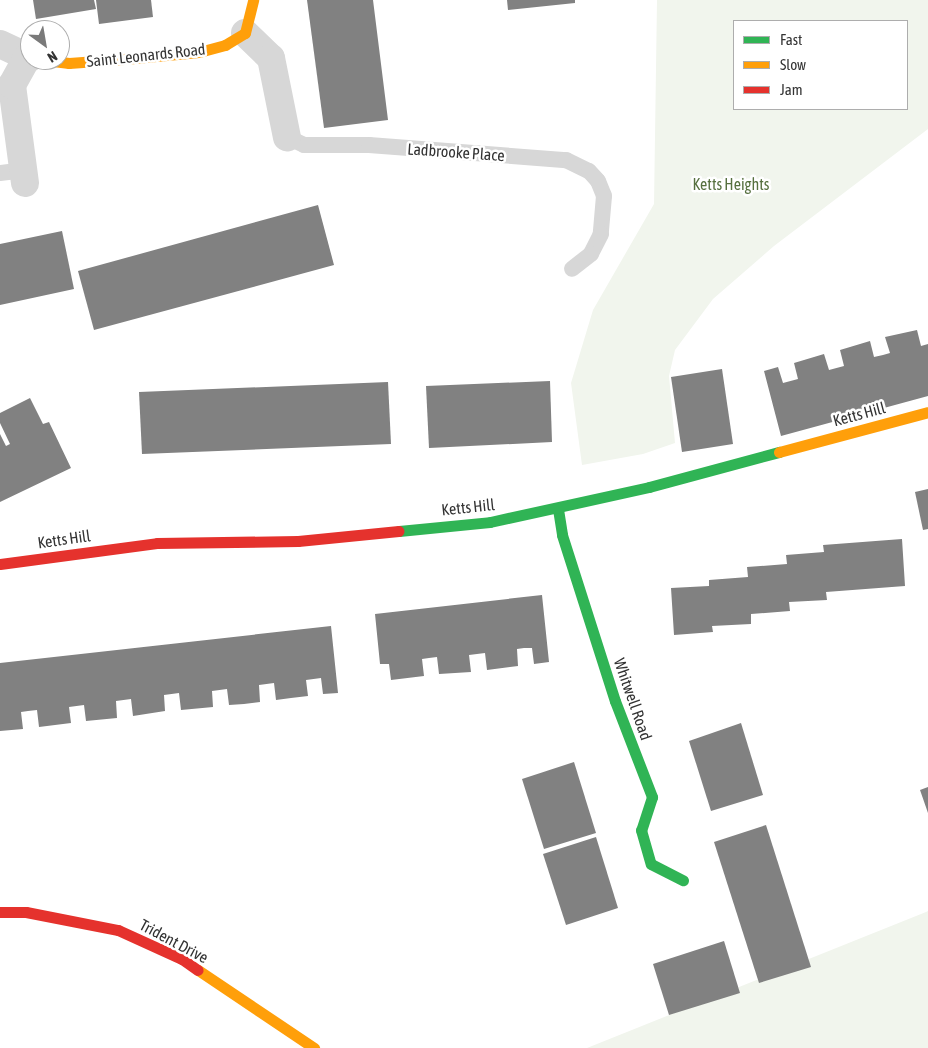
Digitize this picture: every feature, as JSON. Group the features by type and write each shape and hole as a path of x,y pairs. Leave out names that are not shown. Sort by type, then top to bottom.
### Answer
{"street":[{"path":"245,33 253,0"},
{"name":"Ladbrooke Place","path":"245,33 271,58 288,137"},
{"name":"Saint Leonards Road","path":"70,63 200,52 225,45 245,33"},
{"name":"Saint Leonards Road","path":"0,44 20,53"},
{"path":"16,175 12,85 25,70"},
{"name":"Ketts Hill","path":"0,564 157,542 298,541 490,522 558,509 928,412"},
{"name":"Whitwell Road","path":"558,509 562,535 615,701 652,798 641,830 651,864 683,880"},
{"name":"Trident Drive","path":"0,912 26,912 118,930 182,959 314,1048"}],"lane":[{"name":"Ladbrooke Place","path":"288,137 304,145 369,146 566,160 589,171 598,180 604,196 602,226 591,254 572,269"}],"green space":[{"name":"Ketts Heights","path":"657,0 928,0 928,129 774,246 713,299 675,350 669,376 675,443 643,454 582,465 571,383 593,310 654,204"},
{"path":"928,911 928,1048 587,1048 926,912"}],"building":[{"path":"33,0 94,0 96,9 36,19"},
{"path":"96,0 151,0 153,17 99,24"},
{"path":"307,0 373,0 388,120 324,128"},
{"path":"507,0 575,0 575,3 508,10"},
{"path":"318,205 334,265 94,330 78,271"},
{"path":"62,231 74,289 0,305 0,244"},
{"path":"917,330 921,346 928,344 928,396 781,436 764,371 778,367 783,383 798,379 794,363 824,354 829,370 844,366 840,350 870,341 874,357 883,355 890,353 885,337"},
{"path":"722,369 733,444 682,452 671,377"},
{"path":"550,381 552,442 429,448 426,386"},
{"path":"388,382 391,444 142,454 139,392"},
{"path":"30,398 43,424 49,422 71,468 0,502 0,434 6,446 10,444 0,423 0,413"},
{"path":"928,489 928,529 923,530 915,492"},
{"path":"902,539 905,586 826,592 827,600 789,602 790,611 751,614 751,624 712,626 713,632 674,635 671,588 709,586 709,580 748,577 747,567 787,564 786,555 824,552 823,545"},
{"path":"542,595 549,662 534,664 532,648 524,648 517,649 518,666 487,670 485,653 469,655 471,672 439,674 437,657 422,659 424,676 391,680 389,664 380,664 375,614"},
{"path":"331,626 338,693 323,694 321,678 306,680 308,696 276,700 274,683 259,685 260,702 229,705 227,689 212,691 213,707 181,710 179,693 164,695 165,711 133,716 131,699 116,701 117,718 86,721 84,705 69,707 71,723 39,727 37,710 28,711 21,712 23,729 0,731 0,663"},
{"path":"741,723 763,795 711,811 689,741"},
{"path":"574,762 596,833 544,849 522,779"},
{"path":"928,787 928,813 920,790"},
{"path":"766,825 811,967 759,983 714,842"},
{"path":"596,837 618,908 566,925 543,854"},
{"path":"724,941 740,993 669,1015 653,964"}],"traffic: fast":[{"path":"399,531 490,522 649,487 779,452"},
{"path":"558,509 562,535 615,701 652,797 641,830 651,864 683,880"}],"traffic: slow":[{"path":"70,63 199,52 225,45 245,33 253,0"},
{"path":"779,452 928,412"},
{"path":"198,970 314,1048"}],"traffic: jam":[{"path":"0,564 157,543 298,541 399,531"},
{"path":"0,912 26,912 118,930 182,959 198,970"}]}
